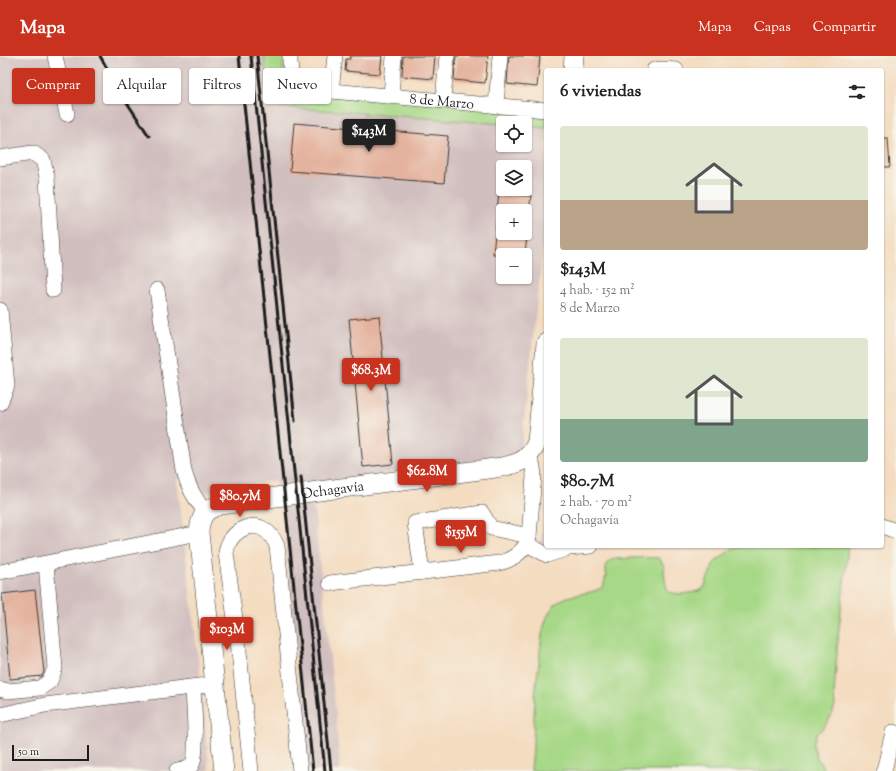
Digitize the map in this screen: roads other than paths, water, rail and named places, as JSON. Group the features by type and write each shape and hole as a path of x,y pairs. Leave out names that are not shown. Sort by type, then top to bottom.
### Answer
{"main road":[{"path":"564,68 565,56"},
{"path":"573,68 574,56"},
{"path":"528,457 537,442 544,374"},
{"name":"Ochagavía","path":"206,512 216,507 268,498 510,466 528,457"},
{"path":"206,512 200,523 199,533 224,771"}],"street":[{"path":"55,56 68,114"},
{"name":"8 de Marzo","path":"290,56 291,68"},
{"path":"331,91 334,56"},
{"path":"391,96 394,56"},
{"path":"443,101 447,56"},
{"path":"496,106 500,56"},
{"name":"8 de Marzo","path":"331,91 544,110"},
{"path":"0,158 33,153 42,160 47,177 53,290"},
{"path":"157,290 184,471 191,492 206,512"},
{"path":"0,310 7,386 0,403"},
{"path":"330,583 504,562 513,558 528,540 534,476 528,457"},
{"path":"422,572 415,523 482,514 491,528 528,540 547,555 569,548"},
{"path":"251,771 238,641 226,553 228,543 234,535 243,529 254,527 266,531 274,539 276,546 300,771"},
{"path":"884,527 896,532"},
{"path":"0,572 199,533"},
{"path":"0,689 7,691 40,688 50,681 54,668 46,564"},
{"path":"0,715 44,705 215,684"},
{"path":"177,771 191,766 194,762 193,687"},
{"path":"884,771 893,732 896,733"}],"railway":[{"path":"100,56 122,95 149,136"},
{"path":"239,56 313,771"},
{"path":"251,56 325,771"},
{"path":"257,56 295,421"},
{"path":"301,477 331,771"}]}
